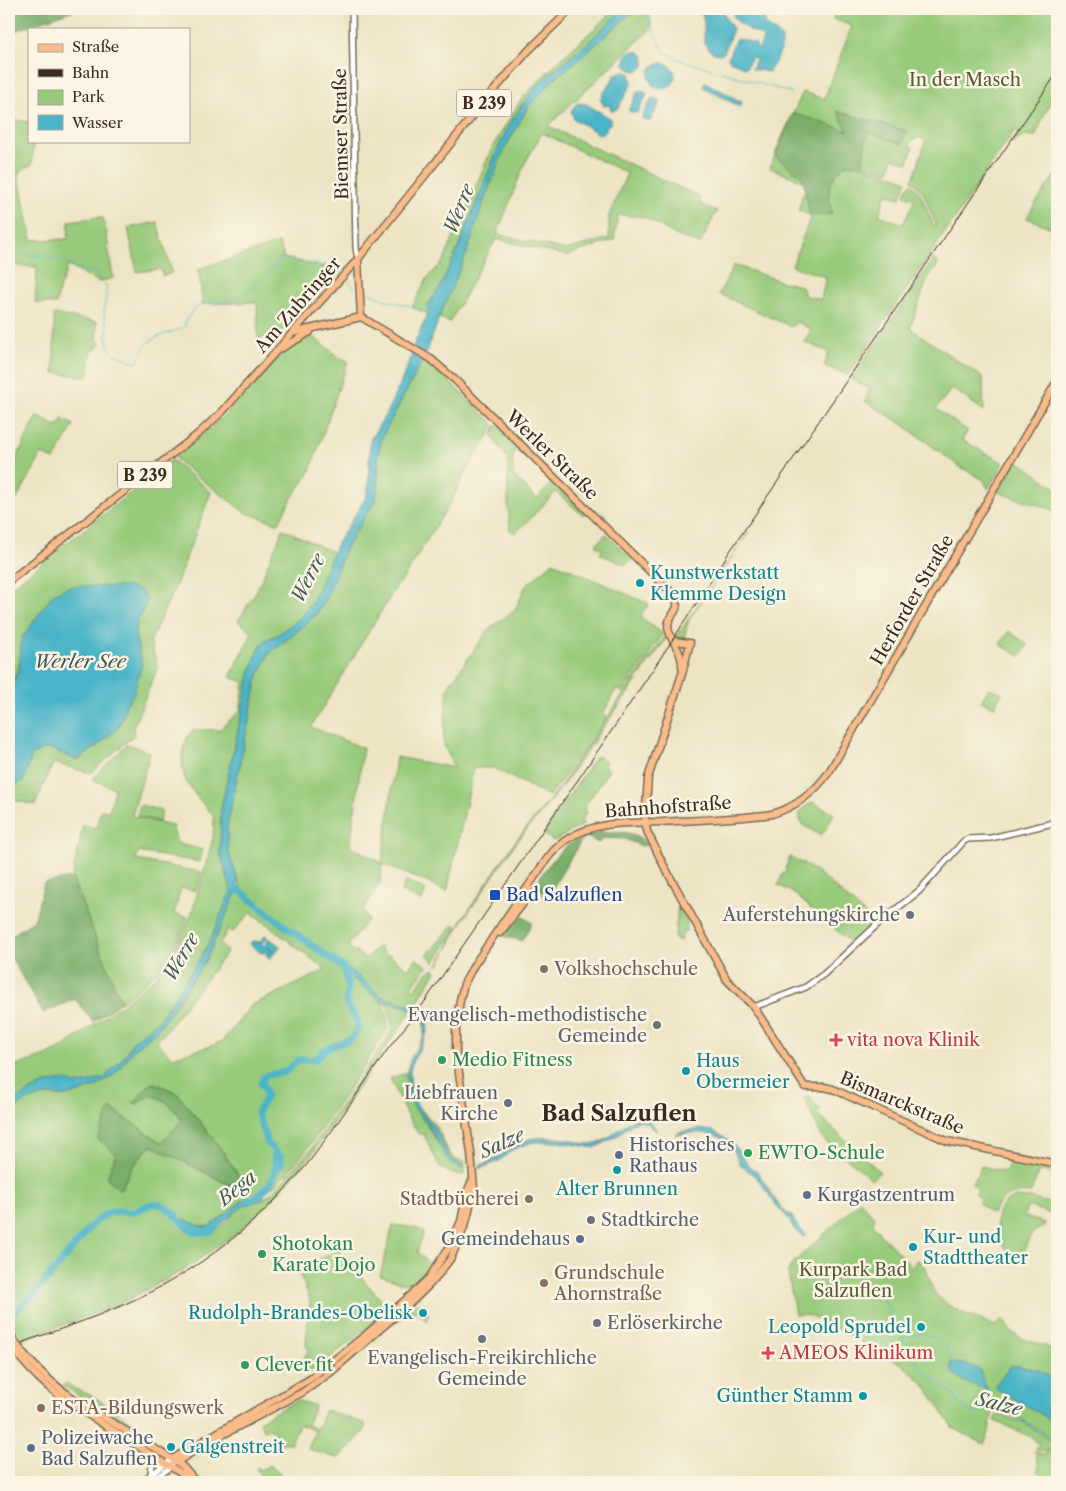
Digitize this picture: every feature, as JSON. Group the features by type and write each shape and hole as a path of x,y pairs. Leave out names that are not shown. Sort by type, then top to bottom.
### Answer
{"main road":[{"name":"Am Zubringer","path":"9,581 198,434 223,411 358,259 490,95 528,51 571,9"},
{"path":"292,333 361,318 358,259"},
{"name":"Werler Straße","path":"361,318 431,359 455,380 673,594 677,602 677,608 669,622 668,629 682,656 682,674"},
{"path":"277,352 316,328"},
{"name":"Herforder Straße","path":"772,814 790,808 810,794 829,772 1057,381"},
{"name":"Werler Straße","path":"674,641 690,643 682,674 648,778 645,822 650,838 715,960 731,985 754,1007 805,1087 824,1087"},
{"name":"Bahnhofstraße","path":"172,1462 310,1379 368,1333 429,1278 450,1246 461,1221 472,1180 456,1053 456,1027 464,984 474,965 512,918 527,895 530,884 556,848 577,833 608,825 772,814"},
{"name":"Bismarckstraße","path":"824,1087 947,1142 1057,1164"},
{"path":"9,1333 38,1370 80,1407 172,1462 195,1482"},
{"path":"9,1342 20,1359 43,1382 149,1452 172,1462"}],"street":[{"name":"Biemser Straße","path":"352,9 358,259"},
{"path":"754,1007 806,987 824,974 880,922 919,891 964,841 968,839 991,838 1057,822"},
{"path":"149,1452 152,1462 151,1475"},
{"path":"141,1482 172,1462"},
{"path":"150,1482 172,1462"}],"green space":[{"path":"9,9 77,9 9,33"},
{"path":"616,9 624,9 583,47 549,74 522,104 499,146 457,251 429,305 428,314 412,307 428,277 443,262 494,144 521,100 547,72"},
{"path":"636,9 648,9 652,28 548,126 700,197 700,204 717,211 700,244 676,235 644,217 618,215 614,240 566,256 496,239 450,322 439,318 467,252 486,195 504,150 528,107 554,79","holes":["542,133 627,173 609,216 609,238 566,250 497,234 525,163"]},
{"name":"In der Masch","path":"836,9 1057,9 1057,96 1046,111 1035,137 1029,135 1011,144 1019,133 1014,131 848,375 824,366 829,352 805,342 811,329 797,322 792,327 719,294 734,265 783,282 802,286 805,296 821,299 826,277 792,266 811,216 798,210 807,183 770,168 803,92 824,99 852,26 833,19","holes":["917,137 926,140 914,177 911,180 923,192 936,225 934,227 920,193 912,184 909,185 904,195 915,199 903,224 879,215 886,194 900,198 907,181 888,173 867,168 868,166 889,171 893,158 908,163 913,147 909,146 912,139"]},
{"path":"837,111 907,131 902,144 869,133 865,143 863,165 846,164 832,181 829,198 832,214 810,216 803,178 775,156 793,113 848,131"},
{"path":"9,119 28,122 28,142 34,142 32,164 18,173 32,240 68,239 69,221 102,217 105,224 113,278 99,282 68,266 56,304 35,303 37,267 9,265"},
{"path":"1057,172 1057,230 1027,218"},
{"path":"157,222 172,273 162,276 161,269 137,272 128,228"},
{"path":"279,243 284,258 321,266 345,266 288,330 258,339 257,302 203,304 198,269"},
{"path":"933,259 939,263 927,280 910,328 983,378 984,411 952,388 936,409 968,431 962,440 1004,463 988,489 984,480 960,467 902,424 865,401 870,389 851,379"},
{"path":"54,314 97,322 97,339 101,343 91,354 88,377 54,373"},
{"path":"312,336 340,358 348,361 309,474 292,497 279,523 276,523 244,512 185,467 176,459 176,456 209,429 291,347"},
{"path":"424,358 494,424 449,505 396,587 311,727 363,748 350,846 382,863 396,757 454,768 443,742 448,687 488,630 515,610 525,587 553,562 649,604 640,616 663,634 622,692 616,689 603,714 607,716 583,752 579,757 577,756 576,758 578,759 549,796 493,768 474,768 447,892 382,864 380,882 363,911 368,920 349,944 350,948 366,959 378,946 387,956 388,954 408,969 416,959 427,966 411,988 414,990 427,973 433,969 436,971 414,1007 380,996 364,981 283,922 241,888 228,851 227,826 258,677 269,654 305,625 337,570 345,549 373,504 378,489 378,455 382,437"},
{"path":"37,416 58,427 62,419 74,425 54,460 42,454 14,504 9,503 9,474"},
{"path":"496,425 519,446 513,454 513,475 537,499 553,481 586,512 583,515 556,492 516,533 510,530 508,459 492,436"},
{"path":"172,460 211,492 178,580 150,642 158,667 133,727 135,734 91,773 53,763 35,805 9,799 9,791 24,780 32,755 48,748 78,760 119,727 127,703 133,695 142,664 135,635 137,622 147,601 22,638 18,669 9,685 9,589"},
{"path":"1017,460 1057,489 1057,511 997,492"},
{"path":"283,529 333,552 312,603 301,617 279,634 265,640 258,651 250,674 221,809 220,852 231,890 212,937 171,1003 156,1023 134,1040 124,1057 105,1077 75,1085 48,1083 9,1104 9,1068 46,1056 62,1048 154,979 174,952 191,916 213,838 214,817 185,779 182,766 184,747 186,740 193,730 219,730 240,711 244,682 230,677 252,633 238,621 256,592"},
{"path":"749,532 689,619 684,638 677,638 676,637"},
{"path":"606,534 632,559 625,565 600,554 602,548 597,547 597,543"},
{"path":"1009,631 1028,645 1020,656 1000,644"},
{"path":"667,635 561,788 515,844 463,920 438,966 462,920 514,843 560,787 647,660"},
{"path":"989,688 1002,693 994,707 981,701"},
{"path":"126,745 131,745 150,753 132,816 172,826 179,844 203,850 199,862 138,852 136,860 201,872 196,891 181,888 174,914 188,917 163,964 140,987 121,1002 72,878 83,825 96,828 101,810 109,811 115,789 92,779"},
{"path":"596,756 606,761 604,766 609,770 584,808 587,811 581,821 584,824 554,841 543,834"},
{"path":"813,802 834,814 824,832 820,835 801,824 799,811"},
{"path":"140,805 162,811 159,822 137,816"},
{"path":"603,832 627,833 638,836 648,845 642,846 624,839 603,838 599,843 585,836"},
{"path":"583,837 545,899 538,881 550,863 564,848"},
{"path":"790,857 823,877 874,922 852,944 792,892 778,885 783,873 785,874"},
{"path":"72,878 121,1002 93,1022 75,999 43,1013 9,954 9,937 34,921 44,883"},
{"path":"406,881 426,890 422,901 401,892"},
{"path":"236,893 240,893 280,926 361,984 382,1002 388,1018 387,1030 360,1072 310,1145 285,1175 263,1194 242,1201 216,1224 203,1226 184,1219 181,1220 194,1230 222,1226 241,1207 262,1200 276,1189 312,1148 390,1034 391,1018 385,1002 404,1006 412,1010 313,1153 271,1201 237,1233 182,1271 116,1306 20,1340 9,1320 9,1112 28,1100 48,1095 64,1096 78,1093 97,1086 115,1074 135,1048 158,1029 206,960","holes":["251,912 326,970 252,1005 223,1040 214,1045 172,1057 157,1042 227,952 220,944 228,929 233,932","154,1083 176,1092 216,1142 247,1188 240,1186 237,1189 151,1145 132,1167 121,1190 107,1178 116,1154 110,1108 162,1143 182,1120 176,1111 155,1096 149,1095 137,1104"]},
{"path":"681,903 688,916 686,918 687,931 683,932 680,941 675,939 675,936 678,906"},
{"path":"520,915 532,923 522,941 503,936"},
{"path":"454,924 456,925 455,931 434,963 433,959 427,955"},
{"path":"406,1073 413,1106 448,1160 453,1165 464,1169 464,1175 450,1173 440,1167 423,1133 419,1135 406,1114 390,1078"},
{"path":"154,1083 176,1092 216,1142 247,1188 247,1194 240,1186 238,1189 151,1145 132,1167 120,1190 107,1178 116,1154 98,1139 110,1108 162,1143 182,1120 176,1111 155,1096 149,1095 137,1104 134,1103 149,1085"},
{"path":"810,1096 812,1102 821,1110 816,1113 880,1172 872,1179 823,1139 804,1099"},
{"path":"421,1109 439,1131 451,1155 459,1161 465,1162 465,1166 454,1161 446,1151 434,1128 419,1110"},
{"path":"1011,1157 1057,1167 1057,1175 1043,1171 1043,1173 1038,1172 1031,1193 1019,1193 1008,1196 1000,1202 993,1213 990,1213 978,1202 981,1199 975,1193 978,1190 971,1183 978,1175 981,1166 1006,1172"},
{"path":"1016,1197 1030,1198 1057,1205 1056,1216 1028,1206 1024,1216 1045,1224 1045,1227 1030,1236 1022,1263 1005,1249 997,1225 998,1212 1002,1206"},
{"name":"Kurpark Bad Salzuflen","path":"860,1201 874,1217 873,1224 880,1235 911,1266 918,1259 927,1270 936,1294 943,1301 959,1311 995,1326 1003,1319 1011,1332 1021,1338 1057,1350 1057,1442 1020,1418 993,1410 988,1436 984,1444 953,1428 923,1383 902,1364 817,1318 803,1314 795,1315 788,1272 791,1265"},
{"path":"393,1225 416,1228 424,1232 417,1252 430,1264 413,1286 380,1276"},
{"path":"339,1250 349,1270 356,1267 363,1276 361,1277 389,1309 367,1329 315,1369 310,1370 305,1355 309,1352 306,1344 310,1300 298,1269"},
{"path":"418,1303 427,1310 427,1321 416,1311 391,1324 412,1306"},
{"path":"66,1383 75,1389 93,1396 143,1429 142,1433 63,1386"},
{"path":"297,1400 315,1406 307,1425 317,1429 325,1410 364,1423 365,1430 342,1456 337,1458 308,1449 315,1431 299,1424 291,1443 281,1444 273,1431 264,1430 259,1421"},
{"path":"996,1414 1023,1422 1057,1444 1057,1482 1037,1472 1039,1467 1035,1451 1043,1456 1047,1451 1051,1451 1051,1449 1041,1452 1036,1449 1039,1444 1029,1436 995,1421"},
{"path":"270,1465 281,1475 276,1481 278,1482 264,1482 256,1468 258,1467 260,1470"}],"water":[{"path":"624,9 636,9 554,79 528,107 504,150 486,195 467,252 427,352 382,437 378,455 378,489 373,504 345,549 325,601 314,617 269,654 258,677 227,826 228,851 238,881 236,893 206,960 158,1029 135,1048 115,1074 97,1086 78,1093 64,1096 48,1095 28,1100 9,1112 9,1104 44,1085 62,1080 69,1081 75,1085 105,1077 124,1057 134,1040 156,1023 202,955 212,937 231,890 220,852 221,809 250,674 258,651 265,640 279,634 301,617 312,603 336,545 365,499 368,489 370,440 386,414 400,384 413,352 414,344 429,311 428,305 440,287 457,251 499,146 510,125 538,85"},
{"path":"701,9 723,9 725,17 733,29 724,53 715,53 704,43 704,22"},
{"path":"731,9 764,9 765,24 781,37 782,45 769,72 752,69 756,59 752,57 746,68 730,61 728,58 735,40 756,44 756,48 759,49 763,39 763,36 739,23"},
{"path":"635,51 642,54 645,61 642,68 635,71 628,68 625,61 628,54"},
{"path":"662,63 671,67 675,76 671,85 662,89 653,85 649,76 653,67"},
{"path":"623,71 630,74 632,83 618,108 613,111 609,105 604,106 600,99 616,74"},
{"path":"705,82 742,102 740,107 703,87"},
{"path":"639,90 647,95 637,113 635,113 629,111 629,109"},
{"path":"652,98 659,100 660,103 650,121 648,121 642,117"},
{"path":"579,103 586,104 610,118 610,124 606,126 606,131 599,134 574,119 571,112 575,105"},
{"name":"Werler See","path":"71,586 128,587 142,591 147,601 137,622 135,635 142,664 133,695 127,703 119,727 97,746 77,760 48,748 32,755 24,780 9,791 9,685 19,670 22,638 53,594"},
{"path":"266,935 267,938 262,943 263,946 267,945 265,943 269,938 280,946 276,952 268,947 274,952 270,959 266,955 268,952 261,953 249,943 253,941 260,942"},
{"path":"344,965 380,996 412,1006 423,1013 426,1018 427,1033 411,1068 410,1075 413,1094 416,1102 449,1154 455,1162 465,1166 465,1169 453,1165 448,1160 428,1125 413,1106 410,1096 406,1073 412,1056 424,1037 424,1019 420,1014 404,1006 382,1002 346,973"},
{"path":"636,1118 648,1120 657,1130 648,1123 634,1122 618,1135 595,1148 558,1142 534,1142 513,1149 499,1161 479,1169 479,1166 529,1139 556,1138 594,1144 606,1140"},
{"path":"698,1129 713,1131 732,1142 749,1166 757,1171 777,1202 786,1213 792,1216 796,1224 806,1235 804,1237 794,1229 789,1219 757,1178 740,1164 734,1150 726,1142 719,1137 705,1133 675,1135 680,1132"},
{"path":"265,1193 262,1200 240,1208 213,1230 199,1231 180,1221 184,1219 202,1227 209,1227 246,1198"},
{"path":"951,1363 967,1364 980,1370 984,1384 988,1389 970,1384 958,1377 951,1368"},
{"path":"1012,1365 1039,1370 1057,1381 1057,1427 1043,1415 997,1389 996,1384"}],"waterway":[{"path":"647,9 652,29 664,51 678,59 792,93"},
{"path":"9,253 54,257 85,272 91,270 98,274 100,281"},
{"path":"142,353 149,342 159,336 184,327 189,316 201,305 232,300 247,291 263,278 282,258 338,270"},
{"path":"348,281 353,287 357,288"},
{"path":"104,284 107,286 104,313 109,347 112,351"},
{"path":"363,290 386,300 414,307 429,314"},
{"path":"115,354 137,363 140,356"},
{"name":"Bega","path":"234,886 282,924 344,968 348,988 346,1001 357,1020 358,1028 351,1039 324,1050 316,1059 297,1061 285,1072 267,1075 262,1080 261,1084 266,1095 257,1112 268,1144 275,1151 275,1171 266,1189 258,1196 249,1200"},
{"path":"275,1151 281,1157 281,1164 276,1169"},
{"name":"Bega","path":"9,1317 37,1291 93,1224 109,1213 116,1211 132,1212 157,1204 166,1207 191,1230 204,1233 217,1225"},
{"name":"Salze","path":"845,1271 865,1281 876,1291 885,1303 917,1363 942,1387 954,1394 959,1404 971,1413 986,1410 1015,1417 1057,1443"},
{"path":"901,1336 924,1334 933,1337 946,1349 950,1355 951,1363"},
{"path":"989,1389 997,1388"}],"railway":[{"path":"9,1347 123,1305 160,1287 203,1261 261,1214 312,1158 388,1049 421,1007 576,782 728,554 1057,73"}],"place":[{"name":"Kunstwerkstatt Klemme Design","path":"640,583"},
{"name":"Bad Salzuflen","path":"495,895"},
{"name":"Auferstehungskirche","path":"910,915"},
{"name":"Volkshochschule","path":"544,969"},
{"name":"Evangelisch-methodistische Gemeinde","path":"657,1025"},
{"name":"vita nova Klinik","path":"836,1040"},
{"name":"Medio Fitness","path":"442,1060"},
{"name":"Haus Obermeier","path":"686,1071"},
{"name":"Liebfrauen Kirche","path":"508,1103"},
{"name":"EWTO-Schule","path":"748,1153"},
{"name":"Historisches Rathaus","path":"619,1155"},
{"name":"Alter Brunnen","path":"617,1170"},
{"name":"Kurgastzentrum","path":"807,1195"},
{"name":"Stadtbücherei","path":"529,1199"},
{"name":"Stadtkirche","path":"591,1220"},
{"name":"Gemeindehaus","path":"580,1239"},
{"name":"Kur- und Stadttheater","path":"913,1247"},
{"name":"Shotokan Karate Dojo","path":"262,1254"},
{"name":"Grundschule Ahornstraße","path":"544,1283"},
{"name":"Rudolph-Brandes-Obelisk","path":"423,1313"},
{"name":"Erlöserkirche","path":"597,1323"},
{"name":"Leopold Sprudel","path":"921,1327"},
{"name":"Evangelisch-Freikirchliche Gemeinde","path":"482,1339"},
{"name":"AMEOS Klinikum","path":"768,1353"},
{"name":"Clever fit","path":"245,1365"},
{"name":"Günther Stamm","path":"863,1396"},
{"name":"ESTA-Bildungswerk","path":"41,1408"},
{"name":"Galgenstreit","path":"171,1447"},
{"name":"Polizeiwache Bad Salzuflen","path":"31,1448"}],"district":[{"name":"Bad Salzuflen","path":"619,1113"}],"water label":[{"name":"Werre","path":"459,209"},
{"name":"Werre","path":"308,578"},
{"name":"Werre","path":"181,957"}]}
